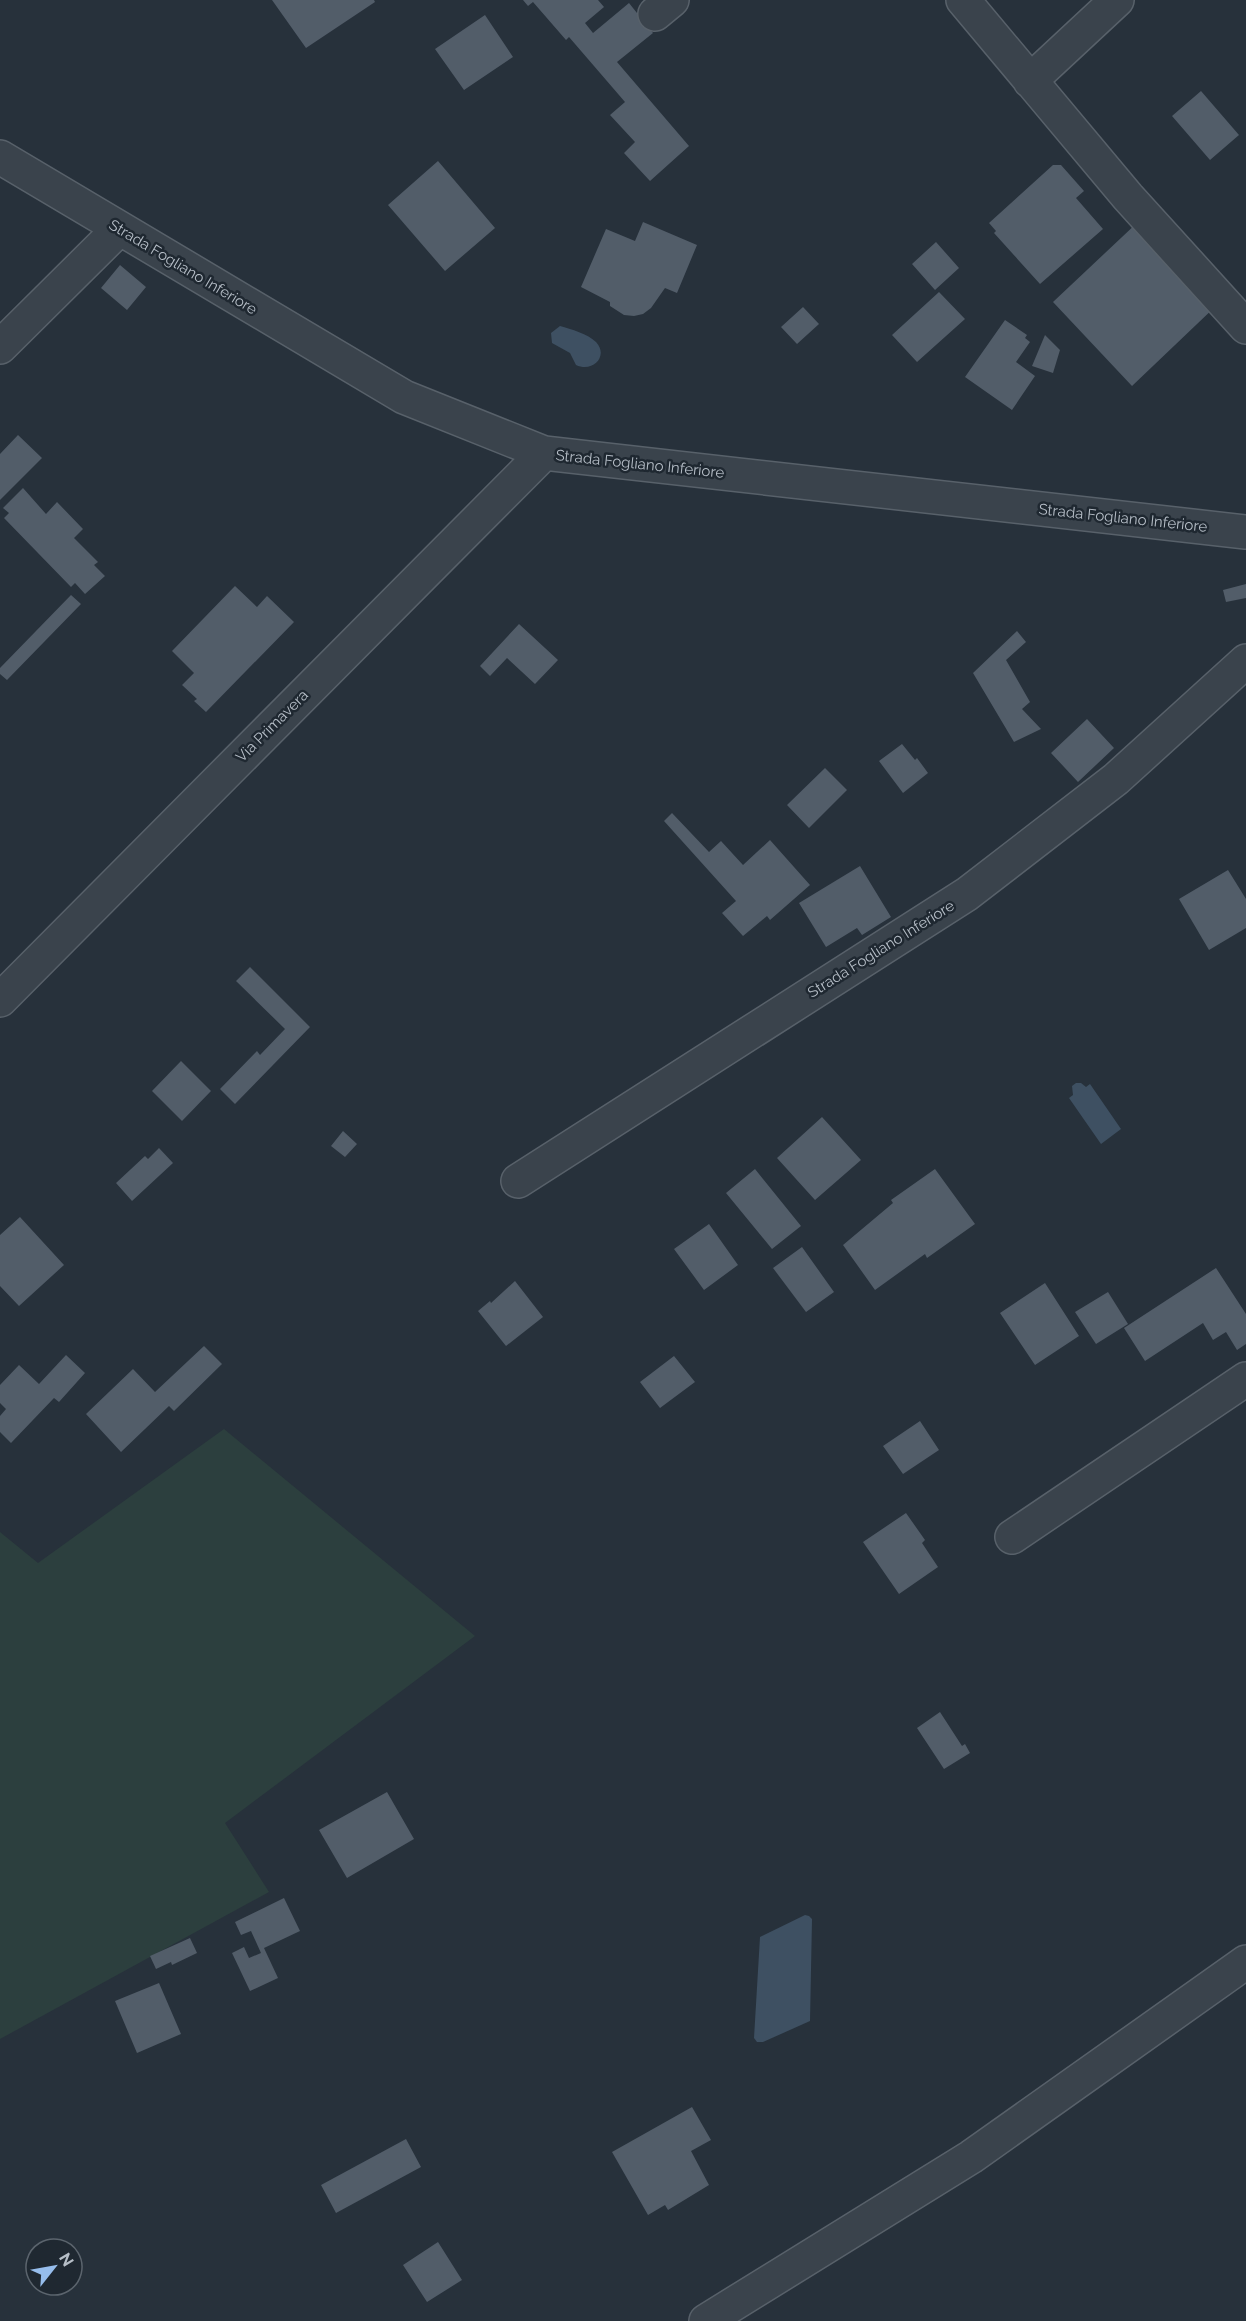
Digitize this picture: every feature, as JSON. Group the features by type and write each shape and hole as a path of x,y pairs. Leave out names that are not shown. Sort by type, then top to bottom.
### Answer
{"street":[{"path":"963,0 1128,197 1246,327"},
{"path":"1030,81 1117,0"},
{"name":"Strada Fogliano Inferiore","path":"0,157 404,396 544,453 1246,532"},
{"path":"0,347 119,229"},
{"name":"Via Primavera","path":"0,1000 544,453"},
{"name":"Strada Fogliano Inferiore","path":"518,1181 967,894 1116,779 1246,660"},
{"path":"1012,1537 1246,1379"},
{"path":"706,2321 971,2157 1246,1962"}],"green space":[{"path":"224,1429 475,1636 225,1823 269,1892 0,2039 0,1532 38,1563"}],"water":[{"path":"560,326 593,339 600,347 600,358 597,362 588,367 576,365 570,353 552,343 551,333"},
{"path":"1081,1083 1086,1087 1090,1084 1121,1129 1101,1144 1069,1098 1073,1095 1072,1086"},
{"path":"805,1915 812,1919 810,2021 763,2042 757,2042 754,2038 760,1937"}],"building":[{"path":"272,0 374,0 375,2 306,48"},
{"path":"523,0 598,0 604,7 585,23 593,33 629,3 653,33 617,62 689,146 650,181 624,153 635,142 610,115 625,102 569,37 566,40 533,2 528,6"},
{"path":"485,15 513,57 464,90 435,49"},
{"path":"1201,91 1239,135 1210,160 1172,116"},
{"path":"438,161 495,228 445,271 388,205"},
{"path":"1053,165 1061,165 1084,191 1076,198 1103,229 1040,284 994,233 996,231 989,223"},
{"path":"1139,221 1218,304 1132,386 1053,302"},
{"path":"643,222 697,245 677,293 665,288 651,308 643,314 624,315 610,306 610,302 581,287 606,229 635,241"},
{"path":"936,242 959,268 935,290 912,264"},
{"path":"120,265 146,287 127,310 101,288"},
{"path":"939,292 965,319 917,362 892,335"},
{"path":"803,307 819,324 797,344 781,327"},
{"path":"1005,320 1027,335 1025,338 1030,342 1016,362 1035,376 1012,410 965,377"},
{"path":"1045,335 1060,350 1053,373 1032,366"},
{"path":"18,435 42,458 0,500 0,454"},
{"path":"23,488 46,514 57,502 83,529 74,538 98,562 94,565 105,576 85,594 75,583 71,587 4,518 9,513 3,508"},
{"path":"1246,584 1246,598 1226,602 1223,590"},
{"path":"235,586 257,607 267,596 294,622 206,712 194,701 197,699 182,685 194,673 172,651"},
{"path":"71,595 81,604 7,680 0,674 0,668"},
{"path":"519,624 558,660 535,684 507,658 490,676 480,666"},
{"path":"1017,631 1026,642 1006,660 1030,702 1022,709 1041,729 1014,742 973,673"},
{"path":"1087,719 1114,748 1078,782 1051,753"},
{"path":"902,744 915,760 917,758 928,773 903,793 879,761"},
{"path":"825,768 847,790 809,828 787,805"},
{"path":"672,813 709,852 721,841 743,865 770,840 810,885 770,920 767,916 743,936 722,913 736,901 664,821"},
{"path":"860,866 891,917 862,935 857,928 826,947 799,903"},
{"path":"1228,870 1246,899 1246,928 1209,950 1179,899"},
{"path":"250,967 310,1027 235,1104 220,1089 257,1051 260,1055 285,1029 236,981"},
{"path":"181,1061 211,1091 182,1121 152,1091"},
{"path":"822,1117 861,1160 815,1200 777,1158"},
{"path":"343,1131 357,1144 345,1157 331,1146"},
{"path":"159,1148 173,1163 132,1201 116,1183 145,1156 148,1159"},
{"path":"755,1169 801,1226 772,1249 726,1193"},
{"path":"935,1169 975,1224 927,1258 925,1254 875,1290 843,1245 893,1203 891,1200"},
{"path":"20,1217 64,1265 19,1306 0,1286 0,1235"},
{"path":"709,1224 738,1265 704,1290 674,1249"},
{"path":"802,1247 834,1292 806,1312 773,1268"},
{"path":"1216,1268 1246,1314 1246,1344 1237,1350 1226,1332 1213,1340 1203,1323 1145,1361 1124,1328"},
{"path":"515,1281 543,1317 506,1346 478,1311 490,1301 491,1303"},
{"path":"1045,1283 1079,1336 1035,1365 1000,1313"},
{"path":"1108,1292 1128,1324 1096,1344 1075,1312"},
{"path":"204,1346 222,1364 174,1411 169,1406 121,1452 86,1414 133,1369 155,1392"},
{"path":"66,1355 85,1373 59,1402 54,1398 11,1443 0,1432 0,1416 6,1409 0,1403 0,1385 19,1365 39,1384"},
{"path":"674,1356 695,1382 660,1408 640,1382"},
{"path":"920,1421 939,1450 903,1474 883,1446"},
{"path":"906,1513 925,1540 922,1543 938,1567 899,1594 863,1542"},
{"path":"940,1712 962,1746 965,1744 970,1753 944,1769 917,1728"},
{"path":"387,1792 414,1839 347,1878 319,1830"},
{"path":"284,1898 300,1931 264,1948 278,1978 250,1991 232,1953 244,1947 249,1958 261,1953 251,1931 241,1935 235,1922"},
{"path":"190,1938 197,1953 172,1965 171,1962 156,1969 150,1956"},
{"path":"159,1983 181,2034 137,2053 115,2001"},
{"path":"692,2107 711,2140 691,2151 709,2185 668,2210 665,2205 648,2215 612,2152"},
{"path":"406,2139 421,2167 336,2213 321,2185"},
{"path":"438,2242 462,2280 427,2302 403,2265"}]}
